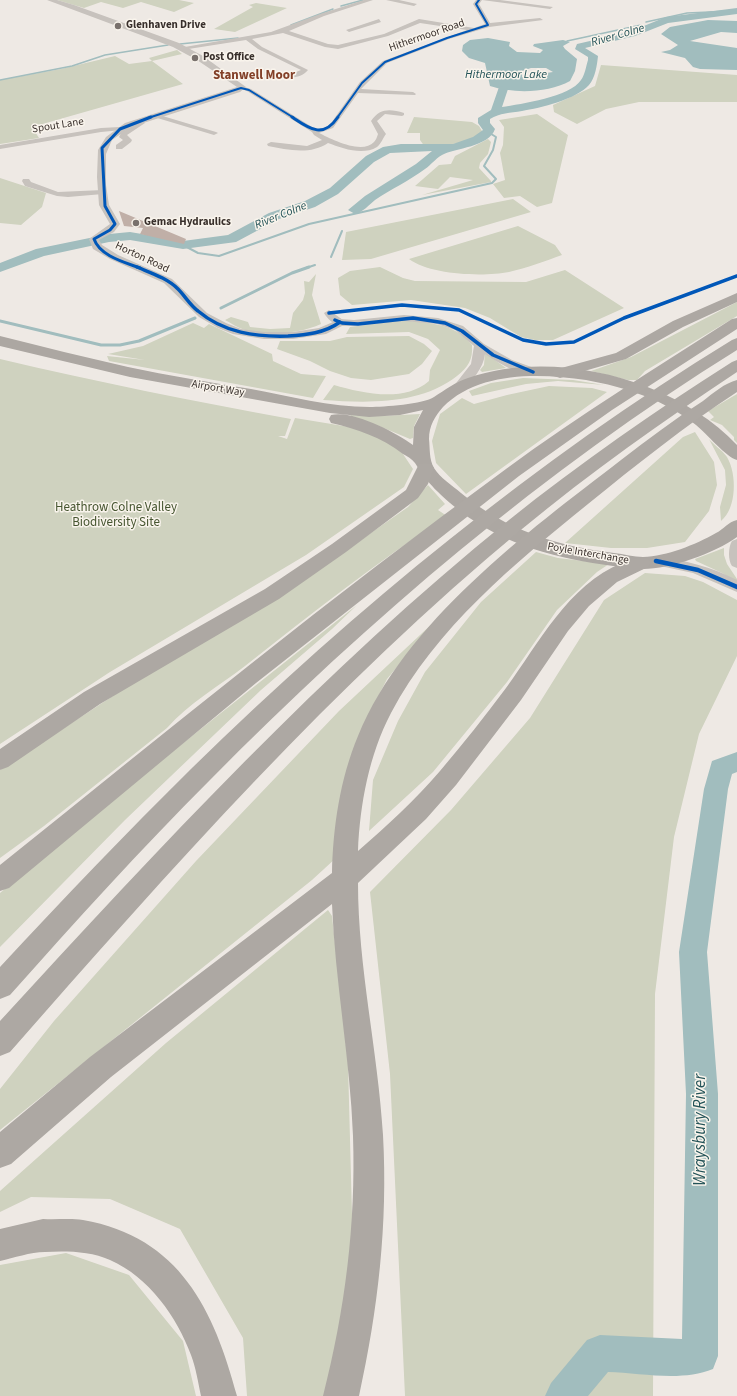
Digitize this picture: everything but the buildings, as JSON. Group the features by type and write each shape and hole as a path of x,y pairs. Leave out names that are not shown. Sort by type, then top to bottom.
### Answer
{"highway":[{"path":"560,373 621,356 678,324 737,297"},
{"path":"0,880 248,677 513,472 606,407 737,322"},
{"name":"Airport Way","path":"0,341 130,372 330,408 369,412 400,410 438,402"},
{"path":"0,986 177,798 338,644 458,541 560,461 643,403 737,343"},
{"name":"Airport Way","path":"0,351 66,368 151,387 349,421 391,436 407,447 424,464"},
{"path":"0,1042 108,922 226,796 304,716 376,648 487,549 587,470 681,401 737,365"},
{"path":"0,761 92,698 272,594 339,548 412,494 421,480 424,464 420,431 428,414 438,402 459,387 495,376 533,372 560,373 621,384 649,392 675,404 705,422 724,439 737,455"},
{"path":"341,1396 359,1319 369,1241 371,1204 365,1096 353,1000 346,920 345,840 356,779 373,729 381,711 422,650 480,586 540,532 626,464 703,407 737,385"},
{"name":"Poyle Interchange","path":"424,464 451,494 470,511 504,531 538,545 567,553 649,562 690,553 737,534"},
{"path":"0,1153 80,1084 346,878 410,820 464,760 517,690 558,629 581,602 608,578 649,562"},
{"path":"0,1245 31,1237 61,1233 92,1238 119,1247 144,1261 169,1282 188,1308 204,1338 214,1371 219,1396"}],"street":[{"path":"50,0 87,12 182,48 234,80 241,85 241,88 249,90 310,129 315,130 316,134 327,140 366,149 374,146 382,134 374,121 378,114 382,112 402,114"},
{"path":"182,48 248,39 284,31 322,15 370,0"},
{"path":"389,0 416,3 408,7"},
{"name":"Hithermoor Road","path":"315,130 332,127 358,91 378,67 387,61 447,38 476,30 488,24 476,4 479,0"},
{"path":"485,0 550,7"},
{"path":"488,24 540,20"},
{"path":"284,31 327,46 338,48 395,32 419,21 476,30"},
{"path":"376,22 347,30 376,38"},
{"path":"248,39 260,48 305,70 301,74 291,76"},
{"name":"Horton Road","path":"241,88 139,121 120,129 104,145 101,150 103,192 106,210 114,220 115,224 95,243 171,283 184,294 197,311 240,333 267,337 301,334 334,328 340,322 354,323 397,318 426,319 459,328 475,340 480,346 508,363 533,372"},
{"path":"358,91 412,94"},
{"path":"156,116 209,133"},
{"path":"119,148 128,140 123,137 123,134 142,123 139,121"},
{"name":"Spout Lane","path":"0,147 101,130 120,129"},
{"path":"271,144 287,144 309,148 318,146 327,140"},
{"path":"26,181 28,184 57,194 68,195 103,192"},
{"path":"328,313 332,318 340,322"},
{"path":"459,387 477,366 480,358 480,346"},
{"path":"737,534 737,563"},
{"path":"649,562 674,563 701,570 724,580 737,588"}],"green space":[{"path":"57,0 179,0 194,3 174,12 141,2 123,8 101,2 84,8"},
{"path":"256,3 287,8 235,32 214,29 253,7 249,5"},
{"path":"177,50 182,54 152,61 149,58"},
{"path":"115,56 129,64 152,61 183,84 32,127 39,138 0,144 0,80 61,69"},
{"path":"601,65 737,75 737,102 639,102 606,109 577,124 554,112 553,105 595,86"},
{"path":"537,114 568,135 552,203 537,207 520,196 504,198 493,184 505,180 500,153 503,145 504,127 499,120"},
{"path":"414,117 472,122 479,126 482,131 478,136 465,142 425,147 420,140 420,133 407,133"},
{"path":"488,139 491,142 488,154 480,163 479,168 491,182 422,195 473,180 450,177 438,189 415,186 439,165 451,164 455,156"},
{"path":"0,178 46,193 42,207 21,225 0,223"},
{"path":"513,199 531,212 371,259 342,260 346,232"},
{"path":"518,226 555,245 562,255 516,270 498,274 471,274 443,271 418,264 409,259"},
{"path":"380,267 403,278 415,281 526,282 565,270 624,308 553,340 535,340 521,337 490,318 465,308 411,300 352,305 340,295 338,278 350,271"},
{"path":"316,274 312,295 321,324 293,332 263,333 242,329 225,320 231,317 248,322 250,327 270,329 290,328 293,313 303,300 305,293 304,281 309,282"},
{"path":"737,302 737,316 645,371 637,380 628,380 591,371 631,357"},
{"path":"400,320 439,325 457,332 465,337 472,345 472,355 469,363 457,376 442,385 427,392 410,397 393,400 358,402 323,400 334,385 370,393 395,394 408,392 419,388 429,381 430,370 440,350 428,339 409,332 346,334 350,327"},
{"path":"193,323 204,328 209,324 272,354 273,361 301,374 326,376 313,398 109,361 107,356 145,360 108,354 143,346"},
{"path":"409,336 424,344 432,351 422,364 409,374 371,380 351,378 277,349 280,341 330,341 347,337"},
{"path":"485,353 506,368 482,372 480,370 484,365"},
{"name":"Heathrow Colne Valley Biodiversity Site","path":"0,359 145,391 291,419 285,436 278,436 287,439 295,418 368,430 401,451 413,469 404,487 306,555 110,672 0,744"},
{"path":"523,378 573,380 604,385 558,381 526,384 472,396 469,391 491,383"},
{"path":"549,386 592,388 607,392 466,494 436,463 432,441 440,414 462,398 474,404"},
{"path":"737,394 737,443 734,440 734,437 722,425 710,420 714,417 708,411"},
{"path":"420,414 414,426 413,438 410,439 379,426 349,418 351,415 382,416"},
{"path":"695,432 714,462 717,485 709,511 685,542 647,548 611,548 565,543 683,437"},
{"path":"709,439 727,457 733,472 733,500 726,515 721,521 720,507 726,485 725,470"},
{"path":"428,485 445,504 438,510 447,516 370,570 245,666 194,703 167,728 44,826 0,858 0,770 122,690 298,584 408,507"},
{"path":"724,548 724,555 727,564 737,579 737,582 696,561 695,559"},
{"path":"536,552 558,558 609,564 597,572 557,610 507,682 433,772 369,831 373,780 398,721 425,672 481,602"},
{"path":"645,573 685,576 703,582 737,600 737,656 699,734 674,837 655,994 653,1396 405,1396 390,1074 370,892 451,810 530,718 604,600"},
{"path":"357,605 332,629 261,690 125,820 0,947 0,893 105,805"},
{"path":"436,620 387,679 362,729 336,858 312,880 0,1130 0,1089 54,1021 196,861 339,711"},
{"path":"328,910 332,916 348,1064 353,1252 333,1375 324,1396 247,1396 243,1338 180,1229 110,1199 31,1197 0,1212 0,1191 166,1043"},
{"path":"66,1253 129,1275 183,1341 196,1396 0,1396 0,1265"}],"water":[{"path":"708,20 737,21 737,33 721,32 690,41 737,48 737,70 700,69 693,67 685,58 661,52 670,50 678,45 661,34 670,27"},
{"name":"Hithermoor Lake","path":"488,38 510,42 509,46 517,52 540,53 543,50 533,46 534,44 563,40 570,42 563,46 577,59 575,71 570,81 552,88 531,91 499,89 490,86 485,63 469,58 462,51 463,45 470,40","holes":["531,68 546,68 553,72 533,75 535,80 528,80 522,77 522,71"]}],"waterway":[{"path":"341,6 363,0"},
{"path":"291,25 333,9"},
{"name":"River Colne","path":"646,22 687,13 732,11"},
{"name":"River Colne","path":"455,147 471,142 488,132 489,129 484,123 484,118 490,114 500,110 525,107 548,101 581,87 588,77 593,56 580,49 580,46 632,34 666,20 737,11"},
{"path":"567,41 641,25"},
{"path":"180,44 238,38"},
{"path":"0,80 72,66 105,55 168,45"},
{"path":"496,109 503,89"},
{"path":"183,245 198,253 219,256 309,224 492,183 496,179 484,166 493,150 496,137 488,132"},
{"name":"River Colne","path":"0,268 22,258 41,252 109,238 130,236 183,245 231,239 245,233 274,216 310,204 334,191 370,159 387,150 401,148 455,147"},
{"name":"River Colne","path":"355,210 377,193 420,167 439,152 455,147"},
{"name":"River Colne","path":"331,257 342,231"},
{"name":"River Colne","path":"309,267 315,265"},
{"name":"River Colne","path":"221,308 292,273 309,267"},
{"name":"River Colne","path":"0,321 101,345 120,345 139,341 195,318"},
{"name":"Wraysbury River","path":"564,1396 600,1353 674,1357 700,1356 702,1094 693,952 716,789 721,768 737,762"}],"cycle path":[{"path":"340,322 333,327 308,334 264,336 237,332 222,326 203,315 178,289 168,281 114,257 97,247 94,239 110,230 115,224 105,206 102,148 120,129 128,125 241,88 249,90 310,129 319,131 331,127 362,83 385,62 447,38 488,25 476,4 479,0"},
{"path":"329,313 402,305 459,310 475,316 523,340 546,344 574,342 624,318 737,276"},
{"path":"335,320 342,323 358,324 391,319 413,318 428,319 445,323 462,331 481,347 499,359 533,372"},
{"path":"656,561 708,573 737,587"}],"place":[{"name":"Glenhaven Drive","path":"118,26"},
{"name":"Post Office","path":"195,58"},
{"name":"Gemac Hydraulics","path":"136,223"}],"district":[{"name":"Stanwell Moor","path":"254,76"}]}
